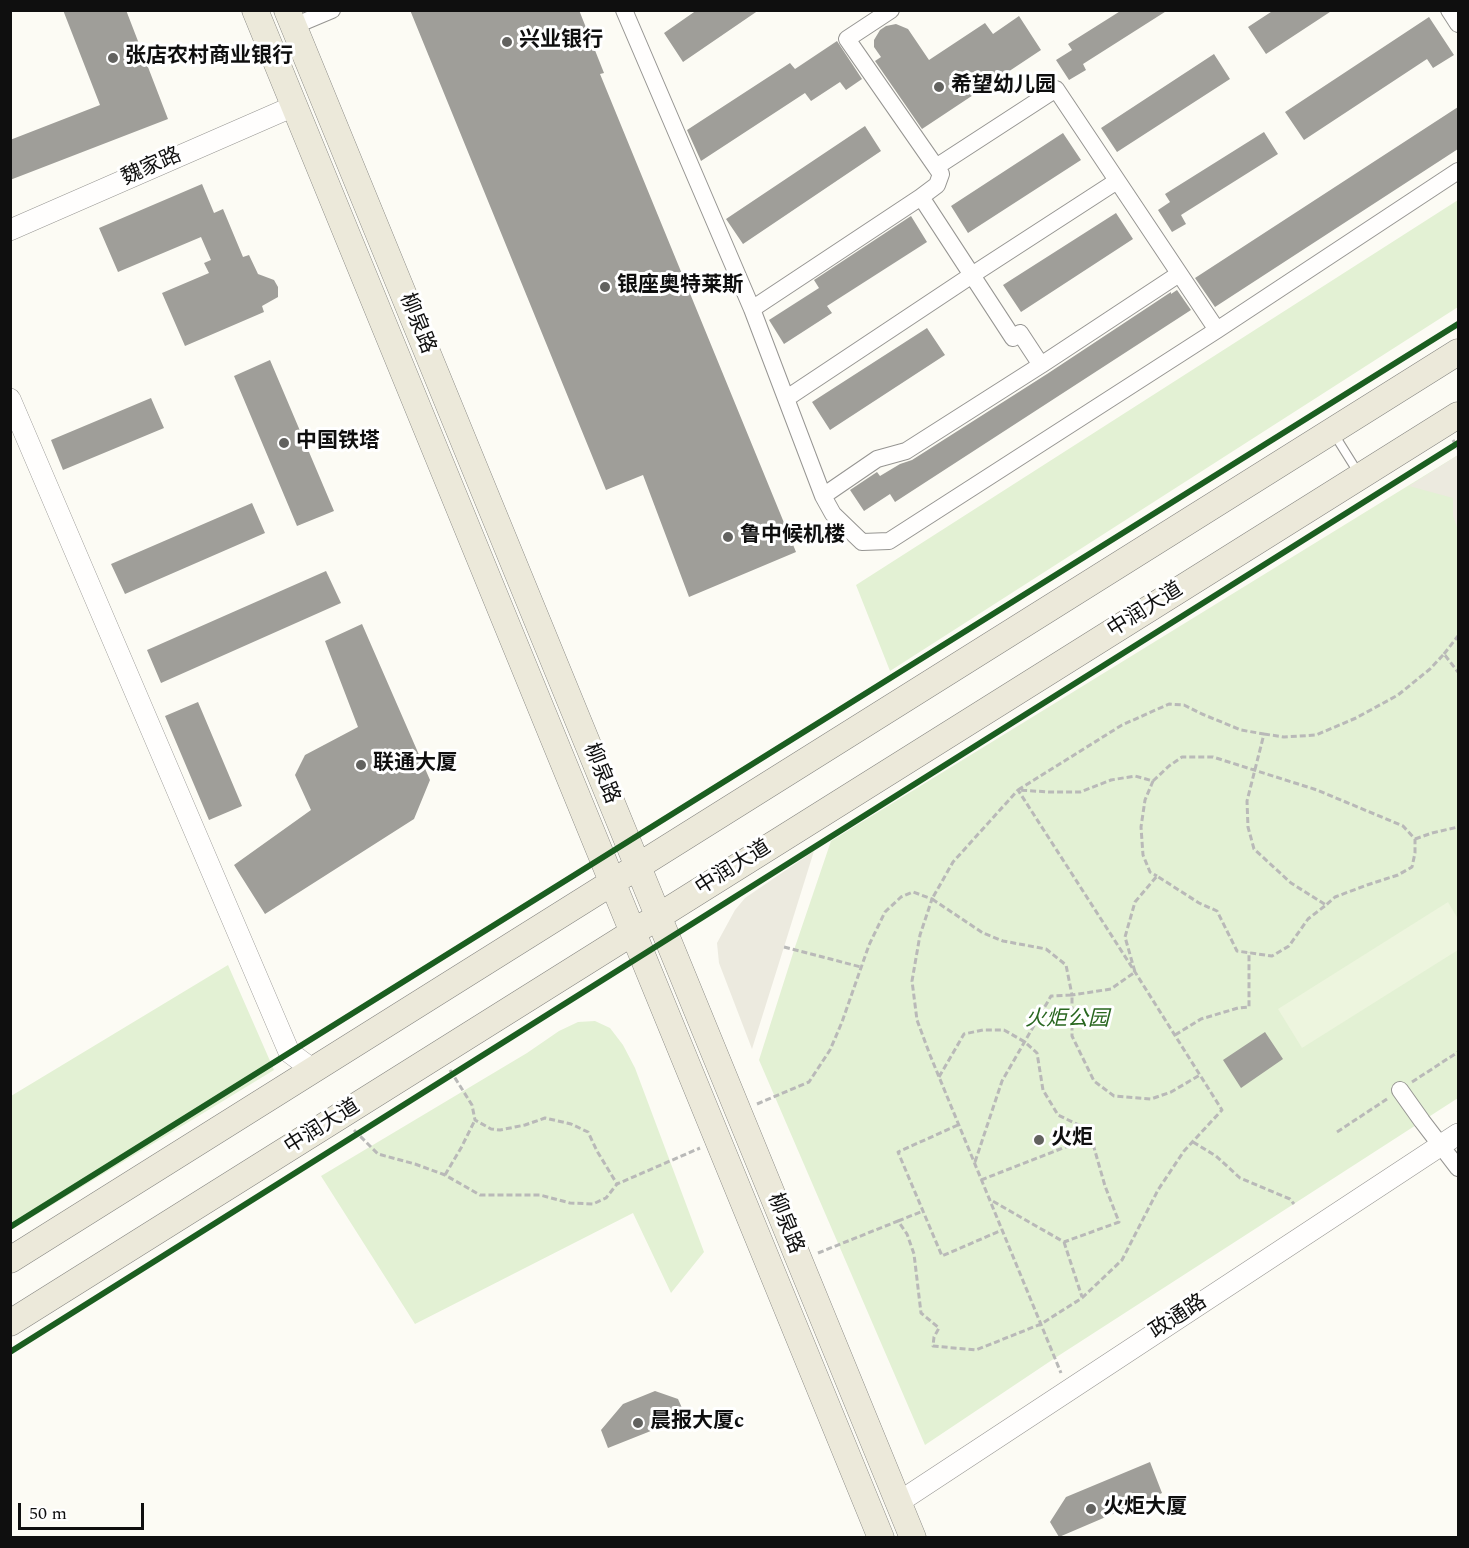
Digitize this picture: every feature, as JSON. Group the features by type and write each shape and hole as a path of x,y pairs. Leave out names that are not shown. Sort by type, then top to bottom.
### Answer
{"main road":[{"name":"柳泉路","path":"255,10 881,1538"},
{"name":"柳泉路","path":"290,19 913,1538"},
{"path":"10,1260 1458,352"},
{"name":"中润大道","path":"10,1323 349,1130 633,933 1458,415"}],"street":[{"path":"290,19 332,10"},
{"path":"624,10 752,309 823,496 833,514 862,542 889,541 1458,171"},
{"path":"752,309 938,185 941,174 847,39 891,10"},
{"path":"1449,10 1458,24"},
{"path":"936,167 1056,89 1216,330"},
{"name":"魏家路","path":"10,230 294,106"},
{"path":"787,398 1117,181"},
{"path":"921,197 1013,338 1020,333 1041,365"},
{"path":"823,496 877,459 906,451 1179,274"},
{"path":"10,399 290,1052 313,1070"},
{"path":"1400,1090 1422,1121 1450,1140 1458,1168"},
{"name":"政通路","path":"899,1502 1450,1140"}],"lane":[{"path":"1333,431 1361,476"}],"path":[{"path":"1446,451 1458,443"},
{"path":"1068,1391 917,1020 912,981 920,935 932,899 953,862 1018,790 1122,725 1169,704 1184,705 1241,730 1284,737 1316,735 1356,718 1398,694 1430,669 1458,636"},
{"path":"1444,654 1458,672"},
{"path":"1264,734 1247,801 1248,826 1254,849 1291,883 1326,904"},
{"path":"1182,757 1213,757 1255,769 1317,790 1403,826 1415,839 1412,867 1398,875 1335,897 1308,920 1289,946 1272,957 1237,951 1217,911 1199,903 1150,872 1143,855 1141,827 1145,800 1153,781 1168,766 1182,757"},
{"path":"1018,790 1080,792 1111,780 1135,776 1153,781"},
{"path":"898,1221 907,1234 914,1254 921,1313 939,1328 934,1337 933,1346 976,1350 1041,1324 1082,1298 1122,1260 1158,1190 1184,1151 1222,1110 1018,790"},
{"path":"1415,839 1458,826"},
{"path":"1135,972 1125,937 1135,902 1157,876"},
{"path":"738,1111 809,1082 830,1050 869,945 885,912 901,897 913,892 932,899 983,933 1003,941 1046,949 1066,965 1072,995 1072,1036 1094,1081 1114,1096 1151,1099 1171,1092 1200,1075"},
{"path":"784,947 861,968"},
{"path":"1175,1035 1201,1019 1249,1007 1249,952"},
{"path":"974,1163 1002,1082 1052,996 1111,989 1135,972"},
{"path":"939,1077 964,1034 983,1030 1004,1030 1025,1042 1037,1053 1043,1090 1058,1115 1087,1129 1091,1137 1105,1186 1119,1222 1064,1242"},
{"path":"447,1064 463,1068"},
{"path":"443,1080 447,1064"},
{"path":"445,1175 475,1120 472,1105 447,1064"},
{"path":"475,1120 491,1129 500,1130 545,1118 571,1124 588,1132 617,1184"},
{"path":"958,1125 898,1152 942,1257 1002,1230"},
{"path":"349,1130 367,1128"},
{"path":"349,1130 378,1154 445,1175 480,1194 540,1195 570,1203 593,1204 606,1198 617,1184 718,1140"},
{"path":"981,1180 1091,1137"},
{"path":"1193,1142 1216,1156 1239,1178 1290,1199 1294,1204"},
{"path":"989,1199 1064,1242 1082,1298"},
{"path":"799,1260 923,1211"}],"green space":[{"path":"1458,200 1458,307 890,671 856,585"},
{"name":"火炬公园","path":"1458,455 1458,1098 1055,1358 925,1445 759,1060 831,841"},
{"path":"1448,902 1458,919 1458,950 1302,1048 1278,1009"},
{"path":"228,965 274,1070 11,1230 11,1096"},
{"path":"595,1021 610,1028 623,1045 635,1068 704,1252 671,1293 633,1213 415,1324 321,1176 527,1053 559,1031 578,1022"}],"shaded area":[{"path":"1458,455 1458,530 1453,516 1453,498 1409,486"},
{"path":"814,851 752,1049 719,963 717,943 735,910 745,898"}],"building":[{"name":"张店农村商业银行","path":"63,10 126,10 168,119 10,180 10,140 100,105"},
{"name":"银座奥特莱斯","path":"410,10 579,10 604,73 600,74 796,552 689,597 643,475 606,490"},
{"path":"697,10 759,10 683,62 664,33"},
{"path":"1122,10 1168,10 1083,64 1086,70 1069,80 1056,60 1072,50 1068,44"},
{"path":"1274,10 1333,10 1266,54 1248,27"},
{"name":"希望幼儿园","path":"1019,16 1041,50 922,129 875,61 881,57 874,47 874,40 880,30 886,26 896,24 908,29 929,60 985,23 993,34"},
{"path":"1429,17 1454,55 1433,68 1427,59 1304,140 1285,112"},
{"path":"837,41 862,79 846,90 840,82 811,101 805,93 701,161 687,130 790,63 795,69"},
{"path":"1214,54 1230,79 1117,152 1101,128"},
{"path":"1458,107 1458,149 1215,307 1195,278"},
{"path":"865,126 881,151 743,244 726,219"},
{"path":"1264,132 1278,154 1181,215 1186,224 1172,232 1158,210 1170,202 1165,194"},
{"path":"1063,133 1081,160 968,233 951,206"},
{"path":"202,184 214,213 223,209 243,257 249,255 258,274 274,280 278,287 278,297 262,306 264,312 185,346 162,293 209,273 204,263 211,260 201,237 118,272 99,228"},
{"path":"1116,213 1133,239 1021,312 1003,285"},
{"path":"911,216 927,242 827,306 832,313 784,344 769,320 819,288 814,280"},
{"path":"1177,290 1191,310 895,502 890,494 864,511 850,490 877,472 880,476 912,460"},
{"path":"927,328 945,355 830,430 812,402"},
{"name":"中国铁塔","path":"270,360 334,511 297,526 234,376"},
{"path":"151,398 164,428 63,470 51,440"},
{"path":"252,503 265,533 125,594 111,564"},
{"path":"326,571 341,603 161,683 147,650"},
{"name":"联通大厦","path":"362,624 430,780 414,819 265,914 234,865 311,810 295,775 305,755 358,727 325,641"},
{"path":"198,702 242,806 209,820 165,716"},
{"path":"1265,1032 1283,1059 1241,1088 1223,1060"},
{"name":"晨报大厦c","path":"655,1391 678,1399 686,1417 608,1448 601,1430 623,1404"},
{"name":"火炬大厦","path":"1150,1462 1162,1493 1059,1537 1050,1522 1066,1497"}],"cycle path":[{"path":"10,1227 1458,324"},
{"path":"10,1352 1458,443"}],"place":[{"name":"兴业银行","path":"507,42"},
{"name":"张店农村商业银行","path":"113,58"},
{"name":"希望幼儿园","path":"939,87"},
{"name":"银座奥特莱斯","path":"605,287"},
{"name":"中国铁塔","path":"284,443"},
{"name":"鲁中候机楼","path":"728,537"},
{"name":"联通大厦","path":"361,765"},
{"name":"火炬","path":"1039,1140"},
{"name":"晨报大厦c","path":"638,1423"},
{"name":"火炬大厦","path":"1091,1509"}]}
